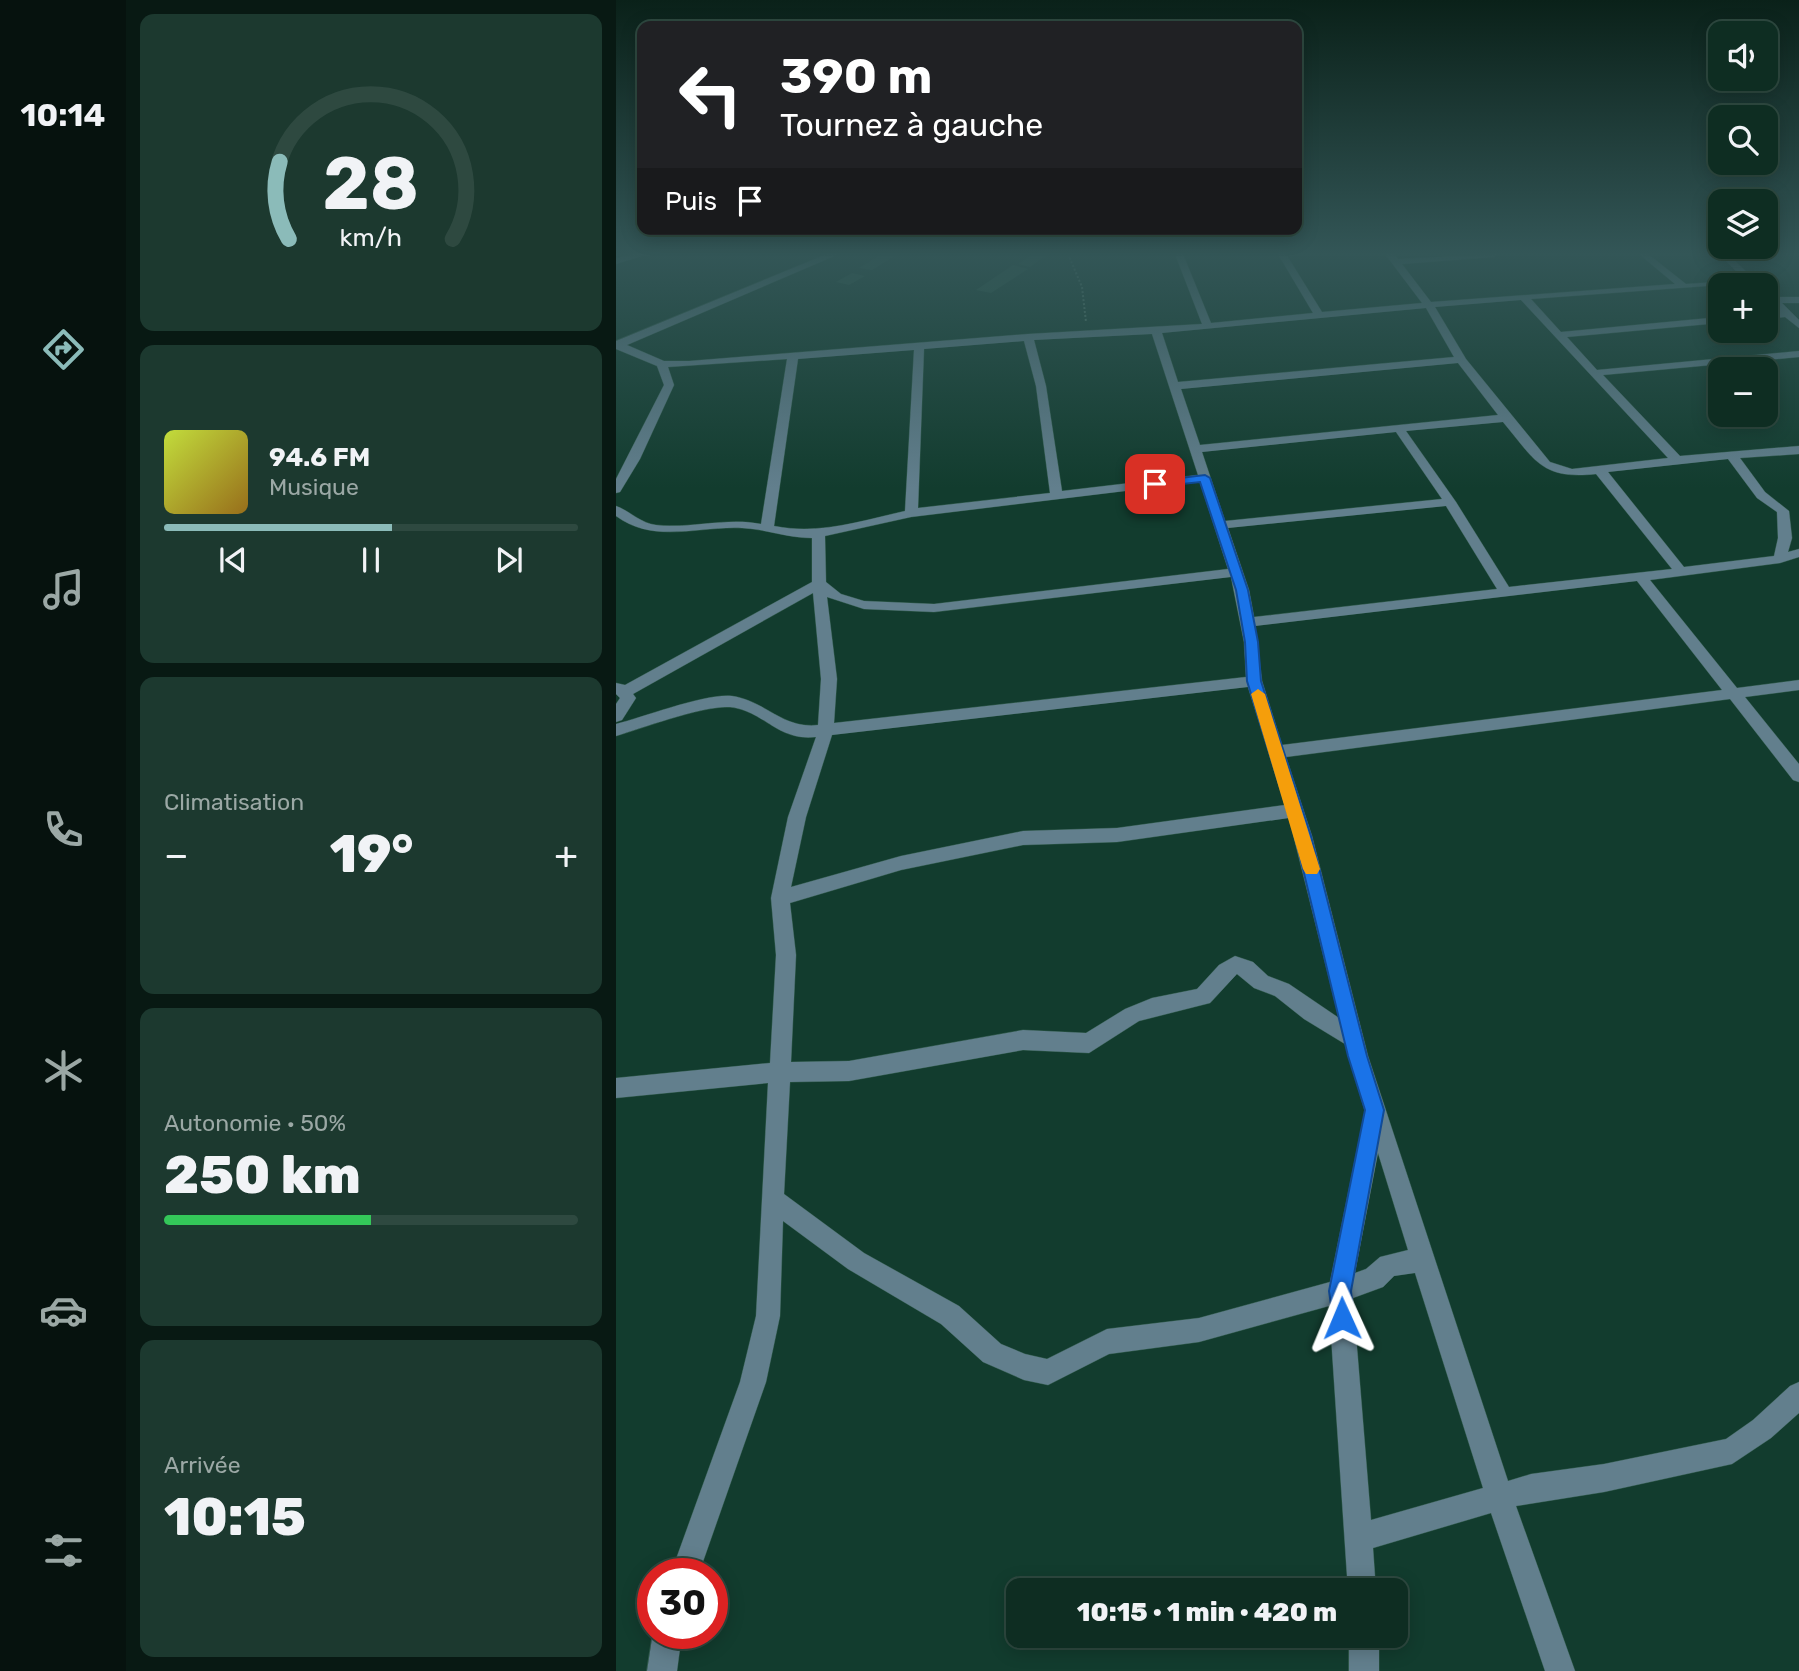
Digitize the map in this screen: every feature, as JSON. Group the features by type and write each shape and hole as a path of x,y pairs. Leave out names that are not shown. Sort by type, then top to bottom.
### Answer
{"street":[{"path":"617,345 648,332"},
{"path":"617,345 662,364 1124,332"},
{"path":"1157,332 1236,572 1248,622 1254,681 1295,810 1374,1110 1499,1497 1560,1671"},
{"path":"1445,332 1461,360 1546,465 1571,473 1677,460 1799,450"},
{"path":"1556,332 1677,460"},
{"path":"1559,335 1591,332"},
{"path":"1028,337 1041,386 1056,495"},
{"path":"911,513 919,347"},
{"path":"1594,373 1799,354"},
{"path":"768,528 793,357"},
{"path":"1174,386 1461,360"},
{"path":"616,489 620,476 669,385 662,364"},
{"path":"1195,449 1506,418"},
{"path":"1399,429 1450,502 1506,593"},
{"path":"1732,456 1761,495 1783,511 1785,538 1780,559"},
{"path":"1599,469 1681,572"},
{"path":"616,510 634,523 656,529 694,529 734,524 795,534 818,534 911,513 1205,478"},
{"path":"1221,525 1450,502"},
{"path":"690,1558 753,1382 768,1316 786,955 780,898 800,805 826,730 829,679 819,584 818,534"},
{"path":"1248,622 1681,572 1780,559 1799,553"},
{"path":"819,584 836,597 864,605 934,608 1236,572"},
{"path":"1640,576 1799,776"},
{"path":"616,716 628,698 620,689 819,584"},
{"path":"616,730 704,704 735,701 750,705 789,731 826,730 1254,681"},
{"path":"1277,752 1799,685"},
{"path":"780,898 901,863 1023,838 1117,835 1295,810"},
{"path":"616,1088 781,1072 849,1071 980,1046 1035,1039 1068,1044 1089,1043 1132,1015 1152,1007 1203,997 1226,971 1235,965 1246,968 1261,982 1282,990 1311,1013 1353,1038"},
{"path":"1361,1578 1340,1291 1374,1110"},
{"path":"772,1199 846,1255 950,1314 992,1353 1024,1367 1048,1372 1107,1342 1199,1330 1340,1291 1374,1278 1388,1265 1422,1260"},
{"path":"1358,1538 1531,1488 1604,1478 1732,1451 1762,1429 1799,1395"},
{"path":"1364,1648 1364,1671"},
{"path":"662,1671 665,1649"}],"slow traffic":[{"path":"1258,694 1311,869"}],"route":[{"path":"1155,484 1205,478 1242,590 1251,642 1254,681 1303,836 1357,1056 1374,1110 1340,1291 1342,1318"}]}
